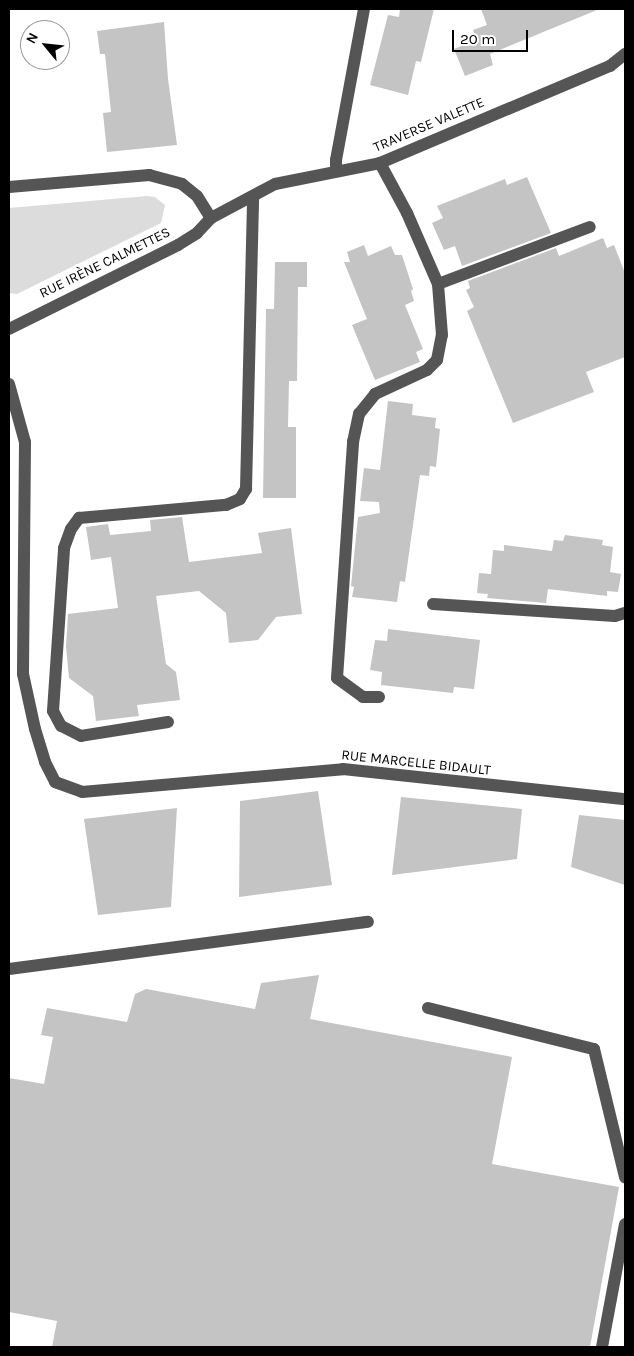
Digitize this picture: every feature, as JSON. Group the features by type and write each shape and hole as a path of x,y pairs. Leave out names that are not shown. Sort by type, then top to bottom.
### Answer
{"street":[{"path":"336,172 336,160 364,9"},
{"name":"TRAVERSE VALETTE","path":"211,218 253,198 275,184 380,163 610,66 625,54"},
{"name":"TRAVERSE VALETTE","path":"610,66 625,66"},
{"path":"379,697 363,697 337,678 353,442 359,414 375,394 427,370 437,360 442,335 438,284 407,212 380,163"},
{"path":"9,187 149,175 182,184 196,196 211,218"},
{"path":"168,722 81,736 61,726 53,711 64,548 71,529 79,518 226,506 240,499 246,489 253,198"},
{"name":"RUE IRÈNE CALMETTES","path":"9,329 178,245 197,233 211,218"},
{"path":"438,284 590,227"},
{"name":"RUE MARCELLE BIDAULT","path":"9,384 25,442 23,674 35,729 45,762 55,782 82,792 343,769 625,799"},
{"path":"433,604 616,616 625,613"},
{"path":"9,969 368,922"},
{"path":"428,1008 594,1049 625,1177"},
{"path":"602,1347 625,1224"}],"shaded area":[{"path":"147,196 155,197 165,205 161,223 17,294 9,293 9,208"}],"building":[{"path":"400,9 434,9 421,62 416,61 408,95 370,85 388,15 399,17"},
{"path":"481,9 597,10 490,54 493,65 465,76 454,49 477,39 473,30 487,25"},
{"path":"164,22 168,79 177,145 107,152 103,113 111,112 105,54 100,54 97,31"},
{"path":"527,177 551,233 462,266 455,246 444,250 432,223 443,218 437,206 505,179 507,185"},
{"path":"603,238 607,248 614,245 625,273 625,357 586,372 594,392 513,423 467,311 474,307 466,290 470,288 468,281 556,248 559,256"},
{"path":"364,245 368,256 391,246 395,255 402,255 413,289 411,291 414,301 405,305 423,349 416,352 420,362 375,380 352,325 367,319 344,262 350,262 347,252"},
{"path":"275,262 307,262 307,287 298,287 297,381 289,381 288,427 296,427 296,498 263,498 266,309 274,309"},
{"path":"388,401 413,404 412,415 436,418 435,428 440,429 436,467 430,466 429,476 420,475 405,582 400,581 397,602 352,597 354,587 351,586 358,517 380,513 379,502 360,501 364,468 380,470"},
{"path":"182,517 189,562 262,553 258,533 291,528 302,614 276,617 258,640 229,643 226,613 199,591 156,596 166,664 176,672 180,700 137,705 139,716 96,721 93,696 69,678 66,646 68,614 118,608 111,557 91,560 86,527 108,524 110,535 151,531 150,520"},
{"path":"565,535 603,540 602,545 613,547 610,572 621,574 618,592 607,591 607,596 548,589 546,603 487,598 488,594 477,593 479,573 491,574 493,550 504,551 504,545 552,551 554,540 563,541"},
{"path":"388,629 480,640 474,689 454,687 453,693 381,685 382,672 370,670 375,640 387,641"},
{"path":"318,791 332,885 239,897 240,801"},
{"path":"401,797 522,809 517,859 392,875"},
{"path":"177,808 171,907 98,915 84,819"},
{"path":"579,815 625,820 625,885 571,867"},
{"path":"319,975 310,1019 512,1057 492,1164 619,1187 590,1347 52,1347 57,1321 9,1312 9,1078 44,1084 53,1037 41,1035 47,1008 127,1022 135,994 146,989 255,1009 261,983"}]}
